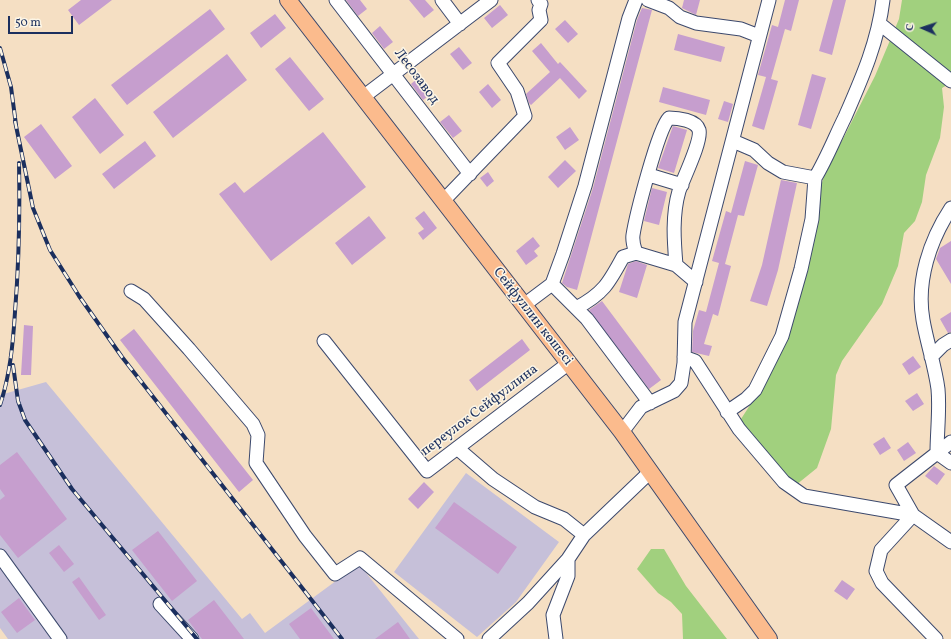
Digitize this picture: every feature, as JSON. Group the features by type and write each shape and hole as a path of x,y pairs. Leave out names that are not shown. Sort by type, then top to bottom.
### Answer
{"main road":[{"name":"Сейфуллин көшесі","path":"288,0 622,432 769,639"}],"street":[{"name":"Лесозавод","path":"336,0 470,174"},
{"path":"442,0 460,24"},
{"path":"363,98 491,0"},
{"path":"443,202 525,116 517,91 498,63 541,20 539,10 541,4 538,0"},
{"path":"524,306 552,284 584,186 629,18 636,0"},
{"path":"648,0 670,4 680,16 696,23 741,29 759,36"},
{"path":"622,432 637,411 674,391 681,383 684,357 685,322 768,0"},
{"path":"727,412 755,390 782,336 799,277 812,219 816,178 870,59 880,24 883,0"},
{"path":"880,24 951,81"},
{"path":"636,253 633,236 665,122 669,118 678,118 696,126 700,131 677,204 674,236 676,265"},
{"path":"732,141 754,150 768,163 783,172 816,178"},
{"path":"649,175 682,185"},
{"path":"937,453 938,390 922,319 921,288 928,255 942,221 951,208"},
{"path":"576,308 602,291 622,257 636,253 676,265 696,282"},
{"path":"552,284 587,319 650,403"},
{"path":"131,291 149,305 252,424 258,435 256,463 305,536 335,574 360,558 457,639"},
{"path":"931,357 943,345 951,340"},
{"name":"переулок Сейфуллина","path":"324,341 427,471 568,363"},
{"path":"684,357 695,361 739,429 784,482 804,496 913,515"},
{"path":"951,442 896,485 913,515 951,542"},
{"path":"457,448 492,479 535,507 564,519 584,535"},
{"path":"937,453 951,463"},
{"path":"489,639 528,603 568,559 584,535 650,471"},
{"path":"913,515 881,550 876,571 882,583 936,639"},
{"path":"0,556 54,637"},
{"path":"556,639 552,615 568,576 568,559"},
{"path":"160,604 192,639"}],"shaded area":[{"path":"46,382 242,619 250,613 265,633 359,564 419,639 8,639 0,628 0,395"},
{"path":"466,473 559,542 516,602 477,637 394,572"}],"green space":[{"path":"902,0 951,0 951,88 947,85 942,88 944,107 940,138 926,175 922,202 915,221 904,233 898,266 882,304 842,361 836,375 831,429 817,468 796,485 744,430 741,419 763,385 824,176 875,76 899,19"},
{"path":"651,549 664,549 686,586 727,639 683,639 682,614 671,602 658,593 637,569"}],"building":[{"path":"81,0 112,0 79,25 68,10"},
{"path":"346,0 360,0 367,9 358,16"},
{"path":"409,0 425,0 434,10 424,18"},
{"path":"684,0 700,0 696,15 682,8"},
{"path":"785,0 799,0 791,31 785,29 771,79 778,81 764,130 752,126 766,77 758,75 772,25 778,27"},
{"path":"833,0 846,0 832,55 819,51"},
{"path":"500,5 508,15 492,28 484,18"},
{"path":"642,8 652,10 577,290 567,287 562,283 593,188 637,20"},
{"path":"210,9 225,29 127,105 111,85"},
{"path":"275,14 286,28 261,48 250,33"},
{"path":"565,20 578,34 568,43 555,29"},
{"path":"380,26 393,42 384,49 372,33"},
{"path":"678,34 725,47 721,62 674,50"},
{"path":"541,43 558,64 560,62 587,91 579,99 560,78 531,105 529,103 526,94 550,72 532,51"},
{"path":"459,47 472,63 463,70 450,54"},
{"path":"227,54 247,80 173,138 153,112"},
{"path":"290,57 324,99 309,111 275,69"},
{"path":"812,74 826,78 811,129 798,125"},
{"path":"419,77 432,93 423,100 411,84"},
{"path":"488,84 501,100 492,108 479,92"},
{"path":"663,87 710,100 706,115 659,102"},
{"path":"95,98 124,135 100,154 72,117"},
{"path":"724,101 733,104 728,122 718,119"},
{"path":"449,115 462,131 453,138 440,122"},
{"path":"41,124 72,166 55,179 24,137"},
{"path":"673,126 687,130 674,173 658,168"},
{"path":"570,127 579,140 565,150 556,137"},
{"path":"323,132 366,187 271,261 219,194 235,182 244,193"},
{"path":"145,141 156,156 114,189 102,174"},
{"path":"565,160 576,171 558,188 548,177"},
{"path":"745,161 758,165 744,216 738,215 725,264 731,266 718,316 713,314 704,344 712,346 709,356 692,352 693,331 699,310 706,312 719,263 712,261 726,211 731,213"},
{"path":"488,172 494,181 487,187 480,178"},
{"path":"781,180 797,183 778,270 767,306 750,301 762,265"},
{"path":"652,188 667,192 659,225 644,221"},
{"path":"424,211 437,228 423,240 418,233 424,229 415,218"},
{"path":"369,216 386,238 352,265 335,243"},
{"path":"533,237 540,246 534,251 538,256 526,265 516,251"},
{"path":"951,241 951,284 936,259 940,248"},
{"path":"636,261 647,265 637,298 619,292 628,264"},
{"path":"602,301 661,380 649,389 589,310"},
{"path":"951,312 951,332 948,333 940,319"},
{"path":"24,325 33,326 31,375 21,375"},
{"path":"134,329 253,480 239,492 120,340"},
{"path":"522,339 530,350 477,391 469,380"},
{"path":"913,356 921,367 909,375 902,364"},
{"path":"917,393 924,404 913,411 905,401"},
{"path":"884,437 891,448 880,455 873,444"},
{"path":"908,442 916,453 904,461 897,450"},
{"path":"17,452 67,519 18,558 0,535 0,500 5,496 0,489 0,465"},
{"path":"934,466 945,474 937,485 925,476"},
{"path":"424,482 434,492 418,509 408,499"},
{"path":"454,502 517,547 498,574 435,528"},
{"path":"158,531 197,581 172,601 132,550"},
{"path":"59,545 74,564 64,572 49,553"},
{"path":"79,577 106,615 99,620 72,582"},
{"path":"842,580 855,589 847,600 834,591"},
{"path":"19,598 35,620 17,633 1,612"},
{"path":"214,600 244,639 202,639 188,620"},
{"path":"311,608 334,639 300,639 289,624"},
{"path":"398,622 410,639 375,639"}],"railway":[{"path":"0,48 11,87 16,125"},
{"path":"15,121 33,208 50,250 79,296 122,357 342,639"},
{"path":"0,405 9,371 14,324 19,238 19,163"},
{"path":"13,365 18,401 25,420 72,489 197,639"}]}
